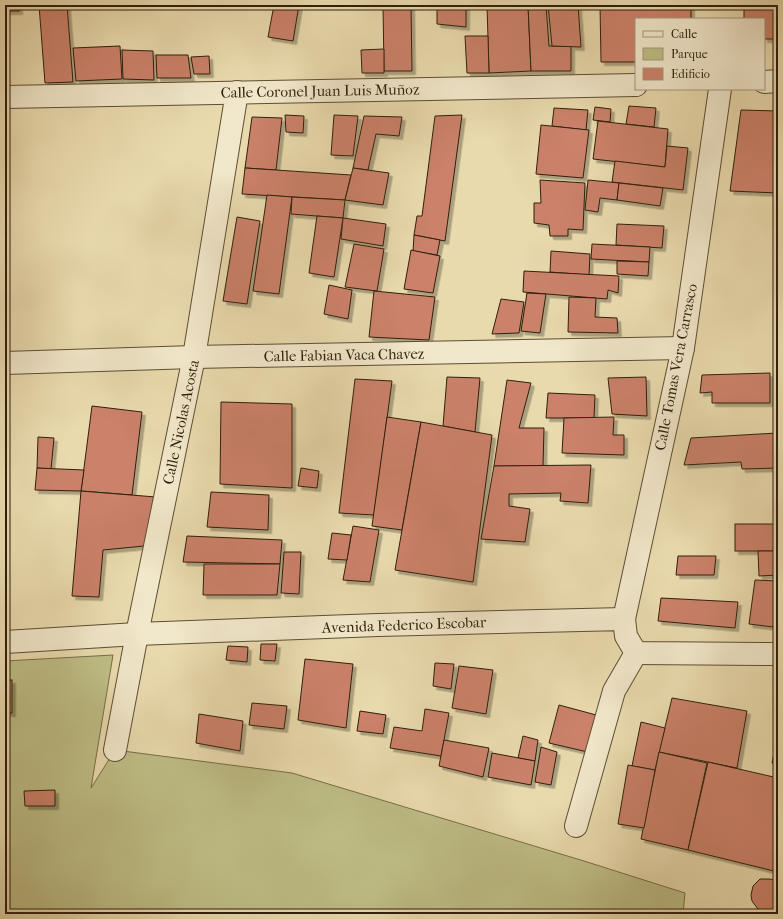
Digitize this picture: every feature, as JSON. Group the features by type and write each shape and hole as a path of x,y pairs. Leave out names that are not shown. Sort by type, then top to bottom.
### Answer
{"street":[{"path":"765,82 778,82"},
{"name":"Calle Coronel Juan Luis Muñoz","path":"5,97 635,85"},
{"name":"Calle Tomas Vera Carrasco","path":"624,619 683,348 720,90"},
{"name":"Calle Nicolas Acosta","path":"115,750 137,634 194,358 237,92"},
{"name":"Calle Fabian Vaca Chavez","path":"5,364 194,358 683,348"},
{"path":"624,619 626,636 636,652"},
{"name":"Avenida Federico Escobar","path":"5,642 137,634 378,625 624,619"},
{"path":"636,652 778,654"},
{"path":"576,826 614,691 636,652"}],"green space":[{"path":"113,655 91,788 115,750 292,773 685,893 683,914 5,914 5,661"}],"building":[{"path":"5,5 19,5 19,11 5,11"},
{"path":"39,5 67,5 73,82 45,83"},
{"path":"274,5 299,5 293,41 268,37"},
{"path":"383,5 411,5 412,71 384,71"},
{"path":"437,5 466,5 466,27 437,24"},
{"path":"487,5 528,5 531,71 489,73"},
{"path":"528,5 546,5 549,46 571,46 571,71 531,71"},
{"path":"548,5 578,5 581,47 552,46"},
{"path":"600,5 691,5 691,18 635,18 635,62 601,62"},
{"path":"744,5 778,5 778,39 765,39 765,18 744,18"},
{"path":"465,36 488,36 489,73 467,73"},
{"path":"120,46 122,79 76,81 73,48"},
{"path":"384,49 384,73 362,73 361,50"},
{"path":"122,50 153,51 154,80 123,79"},
{"path":"156,55 188,55 191,78 157,78"},
{"path":"209,56 210,74 194,74 191,57"},
{"path":"629,106 656,108 654,127 626,124"},
{"path":"595,107 611,109 610,122 593,120"},
{"path":"554,108 588,110 586,130 552,126"},
{"path":"741,110 778,111 778,193 730,191"},
{"path":"285,115 304,116 303,133 286,132"},
{"path":"334,115 358,116 353,156 331,155"},
{"path":"462,115 445,241 414,235 417,216 422,216 435,116"},
{"path":"364,116 402,117 399,136 376,134 368,170 353,168"},
{"path":"252,117 282,118 276,170 245,168"},
{"path":"598,121 668,129 665,167 593,159"},
{"path":"541,125 589,130 583,178 536,174"},
{"path":"667,146 688,148 683,190 612,182 615,161 665,167"},
{"path":"245,168 351,175 345,200 242,194"},
{"path":"353,168 389,173 383,205 345,200"},
{"path":"540,180 585,183 583,230 568,229 568,236 550,236 549,225 534,223 534,203 541,203"},
{"path":"588,180 619,183 617,200 600,198 598,212 585,210"},
{"path":"619,183 663,188 660,206 617,200"},
{"path":"267,195 292,197 279,294 253,291"},
{"path":"292,197 345,200 343,218 291,214"},
{"path":"317,216 343,218 334,277 309,273"},
{"path":"237,217 260,221 247,304 223,301"},
{"path":"343,218 386,224 383,246 341,239"},
{"path":"617,224 664,226 662,248 616,245"},
{"path":"414,235 440,240 437,255 413,251"},
{"path":"354,244 384,249 377,291 345,287"},
{"path":"592,244 650,247 649,262 591,259"},
{"path":"411,250 440,256 433,293 404,289"},
{"path":"551,251 590,254 589,275 550,272"},
{"path":"617,261 649,262 648,276 617,274"},
{"path":"524,271 619,276 618,293 608,290 607,299 523,292"},
{"path":"329,285 352,290 348,319 324,314"},
{"path":"374,291 435,297 429,340 369,337"},
{"path":"527,293 546,294 540,333 521,331"},
{"path":"569,297 596,298 595,317 617,318 618,333 568,332"},
{"path":"501,299 524,302 519,333 492,334"},
{"path":"770,373 770,403 712,403 712,392 700,393 702,375"},
{"path":"447,377 480,378 475,432 443,426"},
{"path":"646,377 647,416 612,414 608,378"},
{"path":"355,379 392,381 374,515 339,513"},
{"path":"507,380 531,383 519,428 544,428 543,466 494,466"},
{"path":"548,393 595,395 594,418 546,418"},
{"path":"221,402 292,404 292,488 220,484"},
{"path":"92,406 142,412 132,495 81,491"},
{"path":"387,417 421,422 402,530 372,526"},
{"path":"614,417 613,435 624,435 624,455 562,453 564,418"},
{"path":"421,422 492,435 473,582 395,570"},
{"path":"777,433 778,468 742,469 741,462 684,465 691,438"},
{"path":"38,437 54,438 51,469 37,468"},
{"path":"591,465 588,503 560,501 561,493 509,494 509,506 530,509 525,542 481,539 494,466"},
{"path":"37,468 84,470 81,491 35,490"},
{"path":"301,468 319,471 317,488 298,486"},
{"path":"81,491 156,497 144,546 103,550 99,597 72,596"},
{"path":"211,492 269,495 268,530 207,527"},
{"path":"735,524 778,524 778,551 735,551"},
{"path":"353,526 379,530 370,582 343,580"},
{"path":"332,533 351,535 347,560 328,559"},
{"path":"187,536 282,540 280,564 183,562"},
{"path":"758,551 778,551 778,575 759,576"},
{"path":"284,552 301,552 299,594 281,593"},
{"path":"678,556 716,556 714,575 676,575"},
{"path":"204,564 280,564 277,595 203,595"},
{"path":"755,580 778,581 778,593 773,627 749,624"},
{"path":"661,598 738,602 735,628 658,621"},
{"path":"261,644 277,644 275,661 260,660"},
{"path":"228,646 248,647 247,662 226,660"},
{"path":"305,659 353,664 346,728 298,720"},
{"path":"435,663 454,664 451,689 433,686"},
{"path":"459,666 493,670 486,714 452,708"},
{"path":"5,680 12,680 12,713 5,713"},
{"path":"672,698 747,711 737,768 659,752"},
{"path":"252,703 287,706 284,729 249,725"},
{"path":"559,705 600,716 592,753 549,743"},
{"path":"425,709 449,713 441,756 390,748 394,727 422,731"},
{"path":"360,711 386,715 383,734 357,731"},
{"path":"199,714 243,721 240,751 196,743"},
{"path":"641,722 665,728 655,770 632,766"},
{"path":"778,734 778,764 772,763"},
{"path":"523,736 538,740 535,761 518,758"},
{"path":"444,740 489,748 483,777 439,766"},
{"path":"541,747 557,752 551,785 535,782"},
{"path":"659,752 707,763 688,850 641,839"},
{"path":"492,753 535,761 531,785 488,777"},
{"path":"708,762 778,778 778,872 688,850"},
{"path":"628,765 655,770 644,828 618,824"},
{"path":"55,790 55,806 25,806 24,791"},
{"path":"760,879 778,881 778,909 775,912 768,912 758,909 752,901 751,895 753,886"}]}
